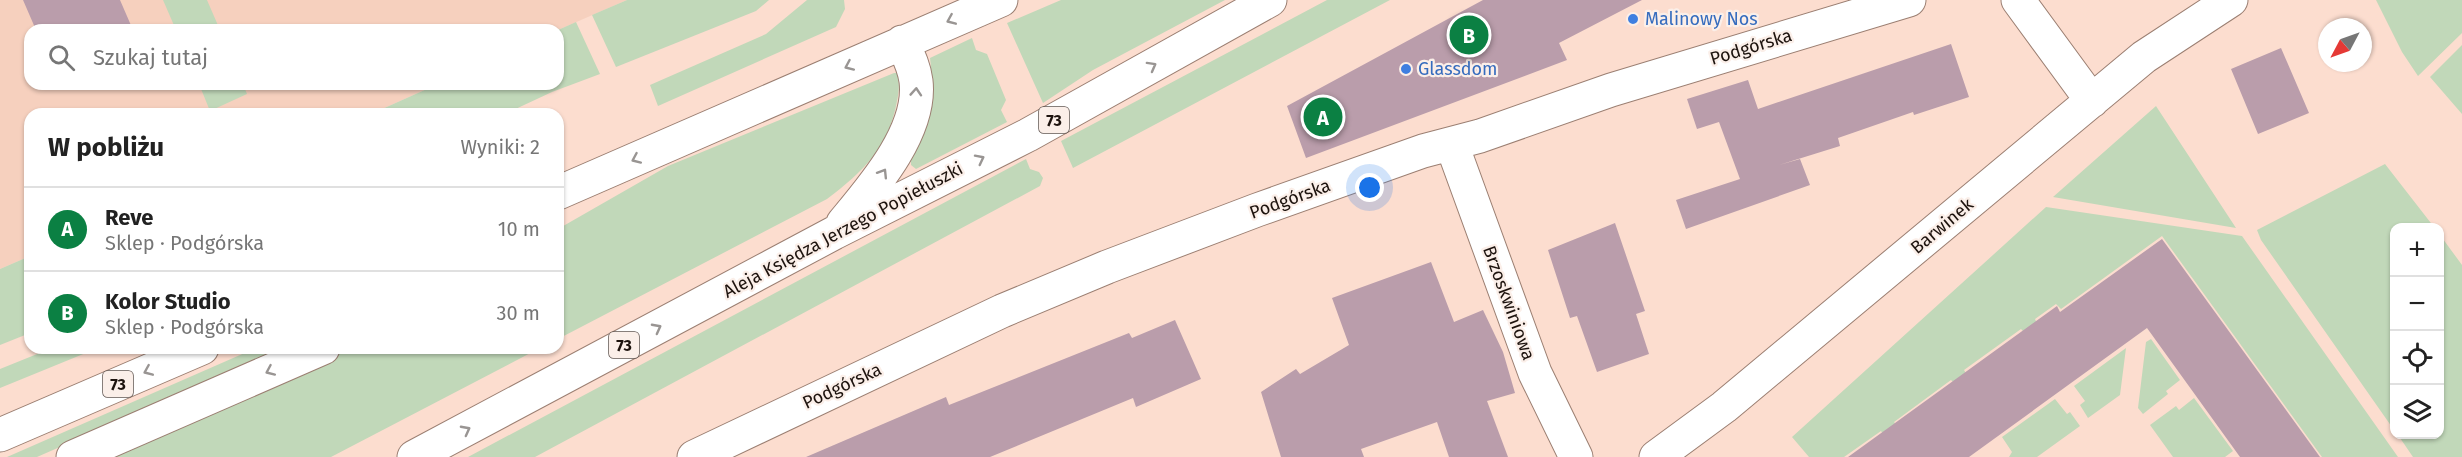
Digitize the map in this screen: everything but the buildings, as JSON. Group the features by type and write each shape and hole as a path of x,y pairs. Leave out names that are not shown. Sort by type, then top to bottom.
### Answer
{"street":[{"path":"564,190 1001,0"},
{"name":"Aleja Księdza Jerzego Popiełuszki","path":"414,457 834,233 1037,130 1270,0"},
{"name":"Podgórska","path":"694,457 1002,311 1257,210 1423,151 1452,145 1611,90 1909,0"},
{"path":"2018,0 2092,100"},
{"name":"Barwinek","path":"1656,457 1724,407 2144,57 2231,0"},
{"path":"834,233 881,177 910,122 917,84 914,68 902,42"},
{"name":"Brzoskwiniowa","path":"1452,145 1535,373 1576,457"},
{"name":"73","path":"0,435 188,354"},
{"path":"73,457 309,354"}],"shaded area":[{"path":"0,0 627,0 564,27 564,24 24,24 24,90 425,90 384,108 24,108 24,259 0,269"}],"green space":[{"path":"163,0 207,0 217,24 173,24"},
{"path":"627,0 769,0 756,11 616,67 592,15"},
{"path":"807,0 844,0 845,9 836,27 658,106 650,85 766,34"},
{"path":"1061,0 1225,0 1093,70 1043,103 1007,23"},
{"path":"1327,0 1390,0 1073,168 1061,141"},
{"path":"2376,0 2462,0 2462,33 2418,76 2402,52"},
{"path":"576,22 600,74 564,88 564,27"},
{"path":"972,38 976,50 987,54 1006,100 1001,110 1007,122 916,169 911,165 911,161 922,136 931,98 930,58"},
{"path":"2462,45 2462,114 2430,77"},
{"path":"897,73 899,91 888,132 863,168 840,189 827,199 564,336 564,226 668,166"},
{"path":"201,90 245,90 247,94 217,108 209,108"},
{"path":"425,90 557,90 518,108 384,108"},
{"path":"2156,106 2236,228 2053,197"},
{"path":"1026,159 1030,169 1039,172 1043,178 1040,186 535,457 468,457"},
{"path":"2385,164 2431,223 2390,223 2390,424 2261,240 2257,230"},
{"path":"2046,207 2242,236 2398,457 2322,457 2162,236 2061,309 2056,304 2035,319 2038,326 2026,334 2021,329 1964,370 1968,377 1956,385 1951,380 1894,422 1898,427 1885,437 1881,431 1844,457 1809,457 1792,437"},
{"path":"2444,240 2462,265 2462,457 2413,457 2401,439 2444,439"},
{"path":"24,259 24,335 0,345 0,269"},
{"path":"2151,339 2180,380 2166,391 2168,394 2143,414 2138,408 2146,342"},
{"path":"2126,348 2120,395 2088,418 2080,405 2085,401 2074,386"},
{"path":"37,354 83,354 0,388 0,369"},
{"path":"242,354 272,354 37,457 7,457"},
{"path":"336,354 528,354 331,457 104,457"},
{"path":"2194,398 2233,451 2225,457 2173,457 2150,425 2176,406 2179,410"},
{"path":"2055,399 2067,414 2070,412 2080,426 2037,457 2009,457 2012,452 2002,437"}],"place":[{"name":"Malinowy Nos","path":"1633,19"},
{"name":"Kolor Studio","path":"1469,35"},
{"name":"Glassdom","path":"1406,69"},
{"name":"Reve","path":"1323,117"}]}
